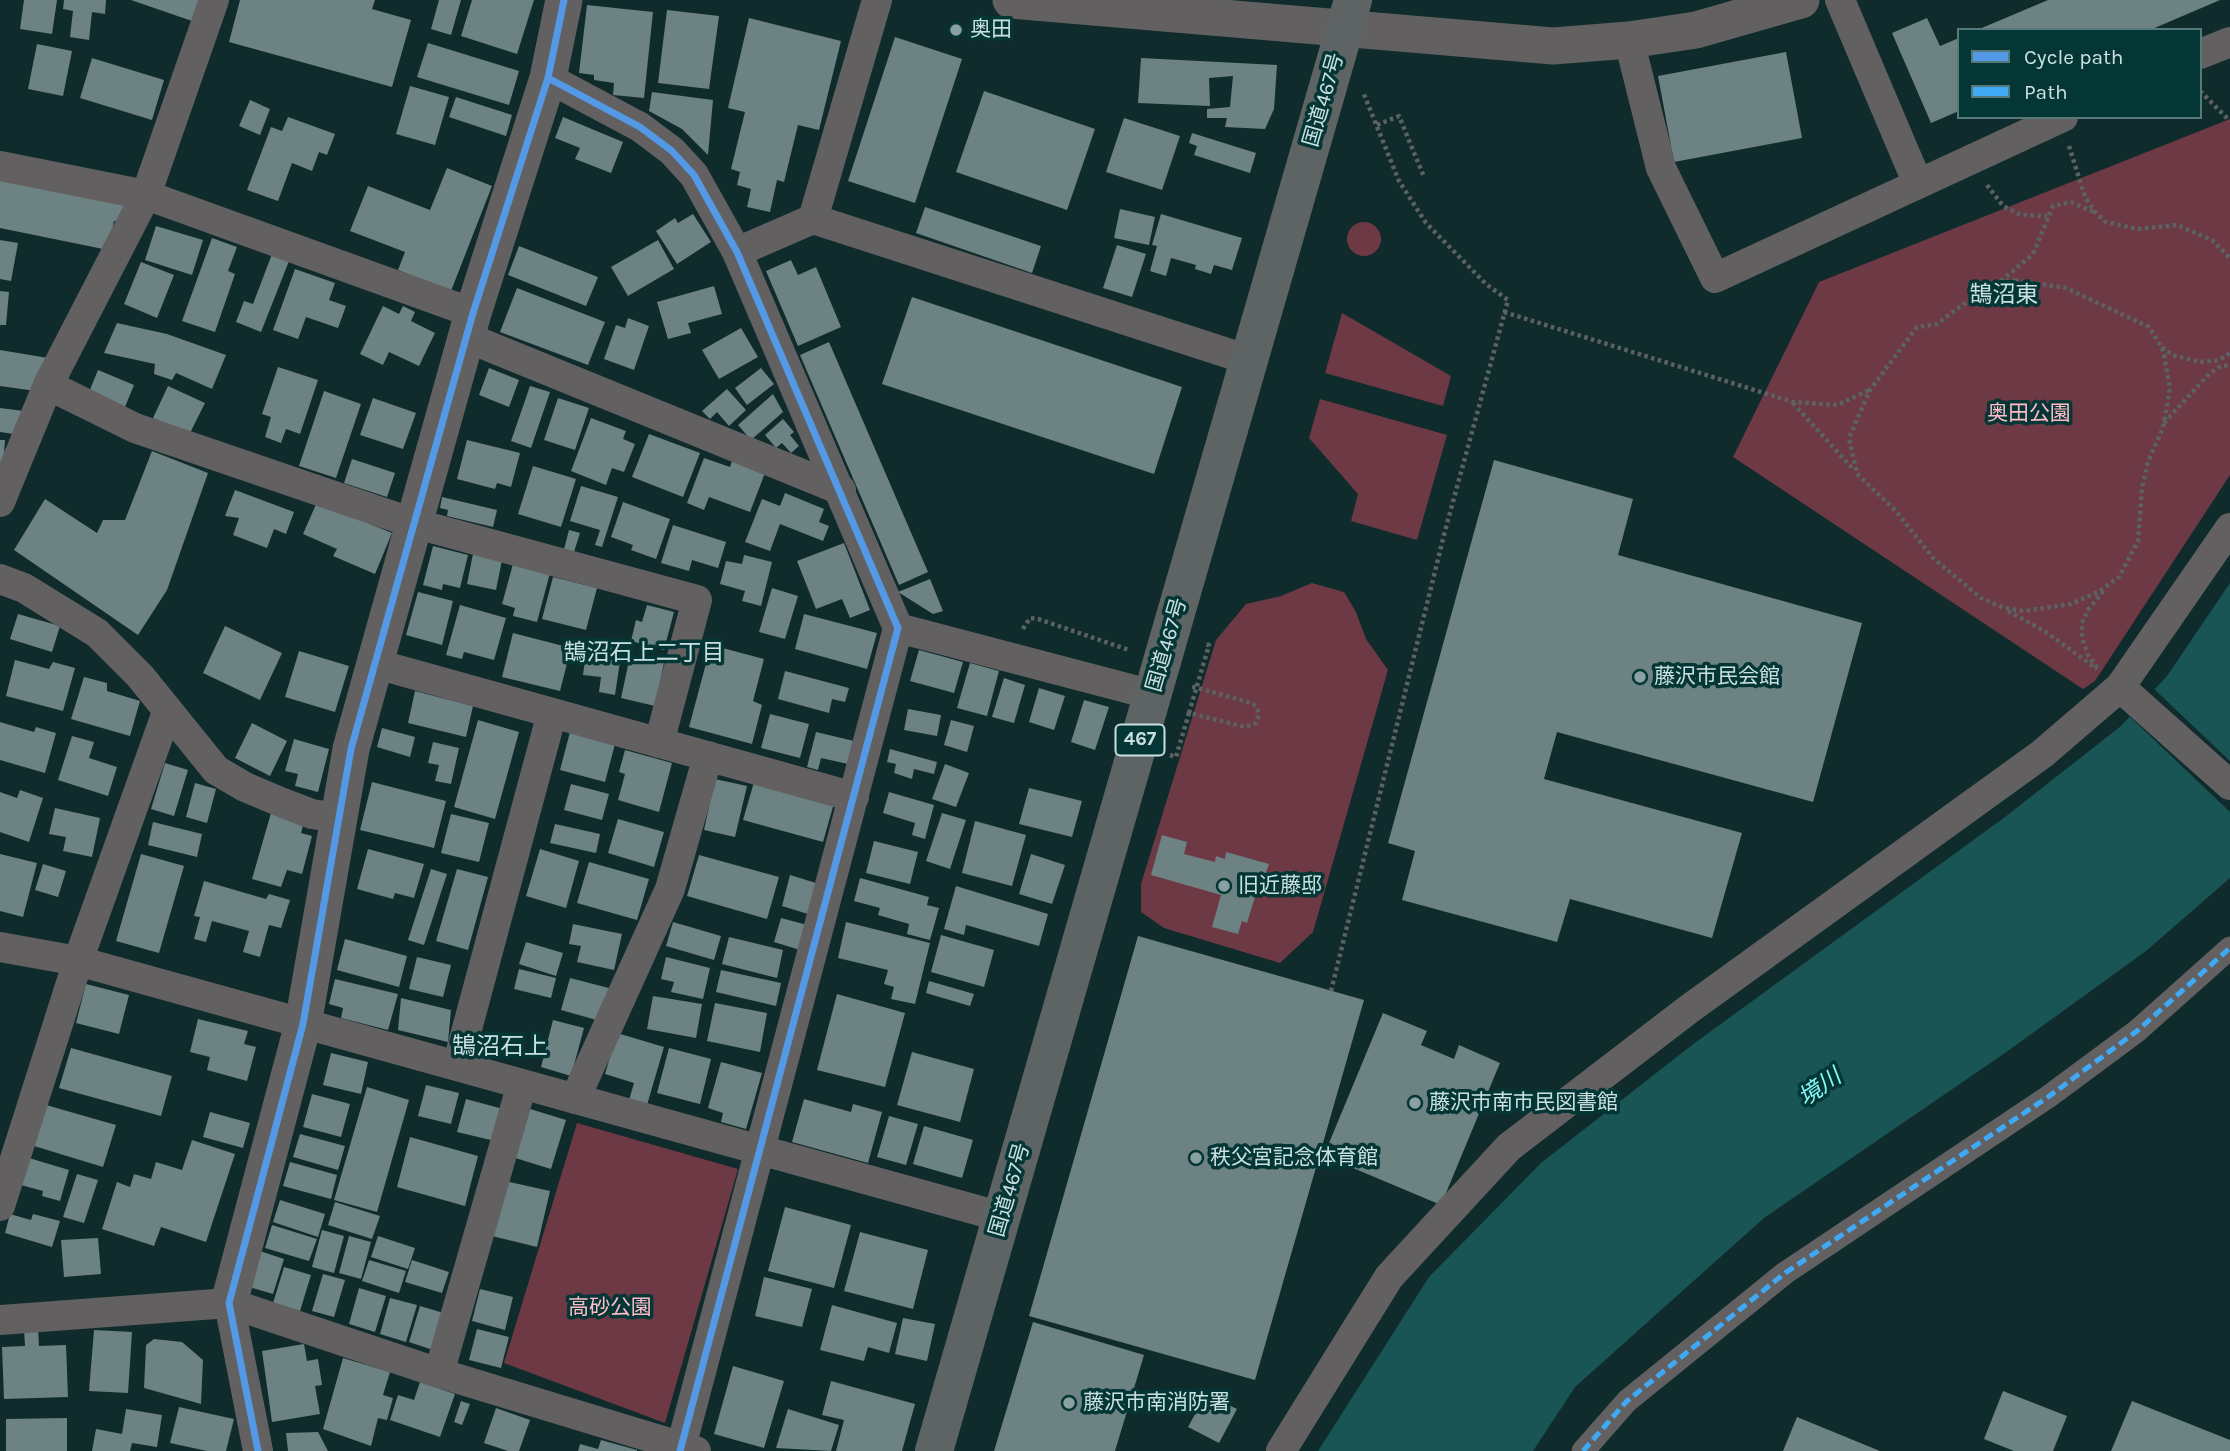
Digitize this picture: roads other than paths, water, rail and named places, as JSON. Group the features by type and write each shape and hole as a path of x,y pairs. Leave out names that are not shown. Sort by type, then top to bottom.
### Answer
{"highway":[{"name":"国道467号","path":"934,1451 1348,15"}],"street":[{"path":"0,502 48,385 146,195 214,0"},
{"path":"258,1451 229,1303 303,1024 351,749 373,663 470,325 548,78 564,0"},
{"path":"813,219 877,0"},
{"path":"1026,1 1348,15 1553,46 1629,40 1696,30 1801,0"},
{"path":"1840,0 1918,184"},
{"path":"1629,40 1661,168 1715,278 2061,119"},
{"path":"0,1320 229,1303 439,1373 686,1449 760,1150 898,628 737,252 694,174 672,151 640,127 548,78"},
{"path":"0,166 146,195 470,325 841,490"},
{"path":"737,252 813,219 1249,360"},
{"path":"48,385 135,428 413,523 697,600 659,743"},
{"path":"1281,1451 1390,1277 1509,1147 1689,1009 2042,754 2120,687 2230,528"},
{"path":"1,587 24,588 97,633 140,676 216,770 245,787 283,803 312,814 338,818"},
{"path":"898,628 1153,695"},
{"path":"373,663 853,797"},
{"path":"2120,687 2230,785"},
{"path":"0,1206 78,961 167,712"},
{"path":"457,1066 552,713"},
{"path":"575,1099 670,889 708,756"},
{"path":"0,947 78,961 1002,1217"},
{"path":"1583,1451 1628,1401 1785,1273 2048,1097 2137,1031 2230,948"},
{"path":"439,1373 522,1084"}],"water":[{"name":"境川","path":"2230,583 2230,878 2146,951 2005,1053 1764,1218 1575,1387 1533,1451 1318,1451 1429,1277 1541,1163 1692,1045 2005,817 2121,726 2167,676"}],"place":[{"name":"奥田","path":"956,30"},
{"name":"藤沢市民会館","path":"1640,677"},
{"name":"旧近藤邸","path":"1224,886"},
{"name":"藤沢市南市民図書館","path":"1415,1103"},
{"name":"秩父宮記念体育館","path":"1196,1158"},
{"name":"藤沢市南消防署","path":"1069,1403"}],"district":[{"name":"鵠沼東","path":"2004,295"},
{"name":"鵠沼石上二丁目","path":"644,653"},
{"name":"鵠沼石上","path":"500,1047"}],"park label":[{"name":"奥田公園","path":"2029,414"},
{"name":"高砂公園","path":"610,1308"}]}
